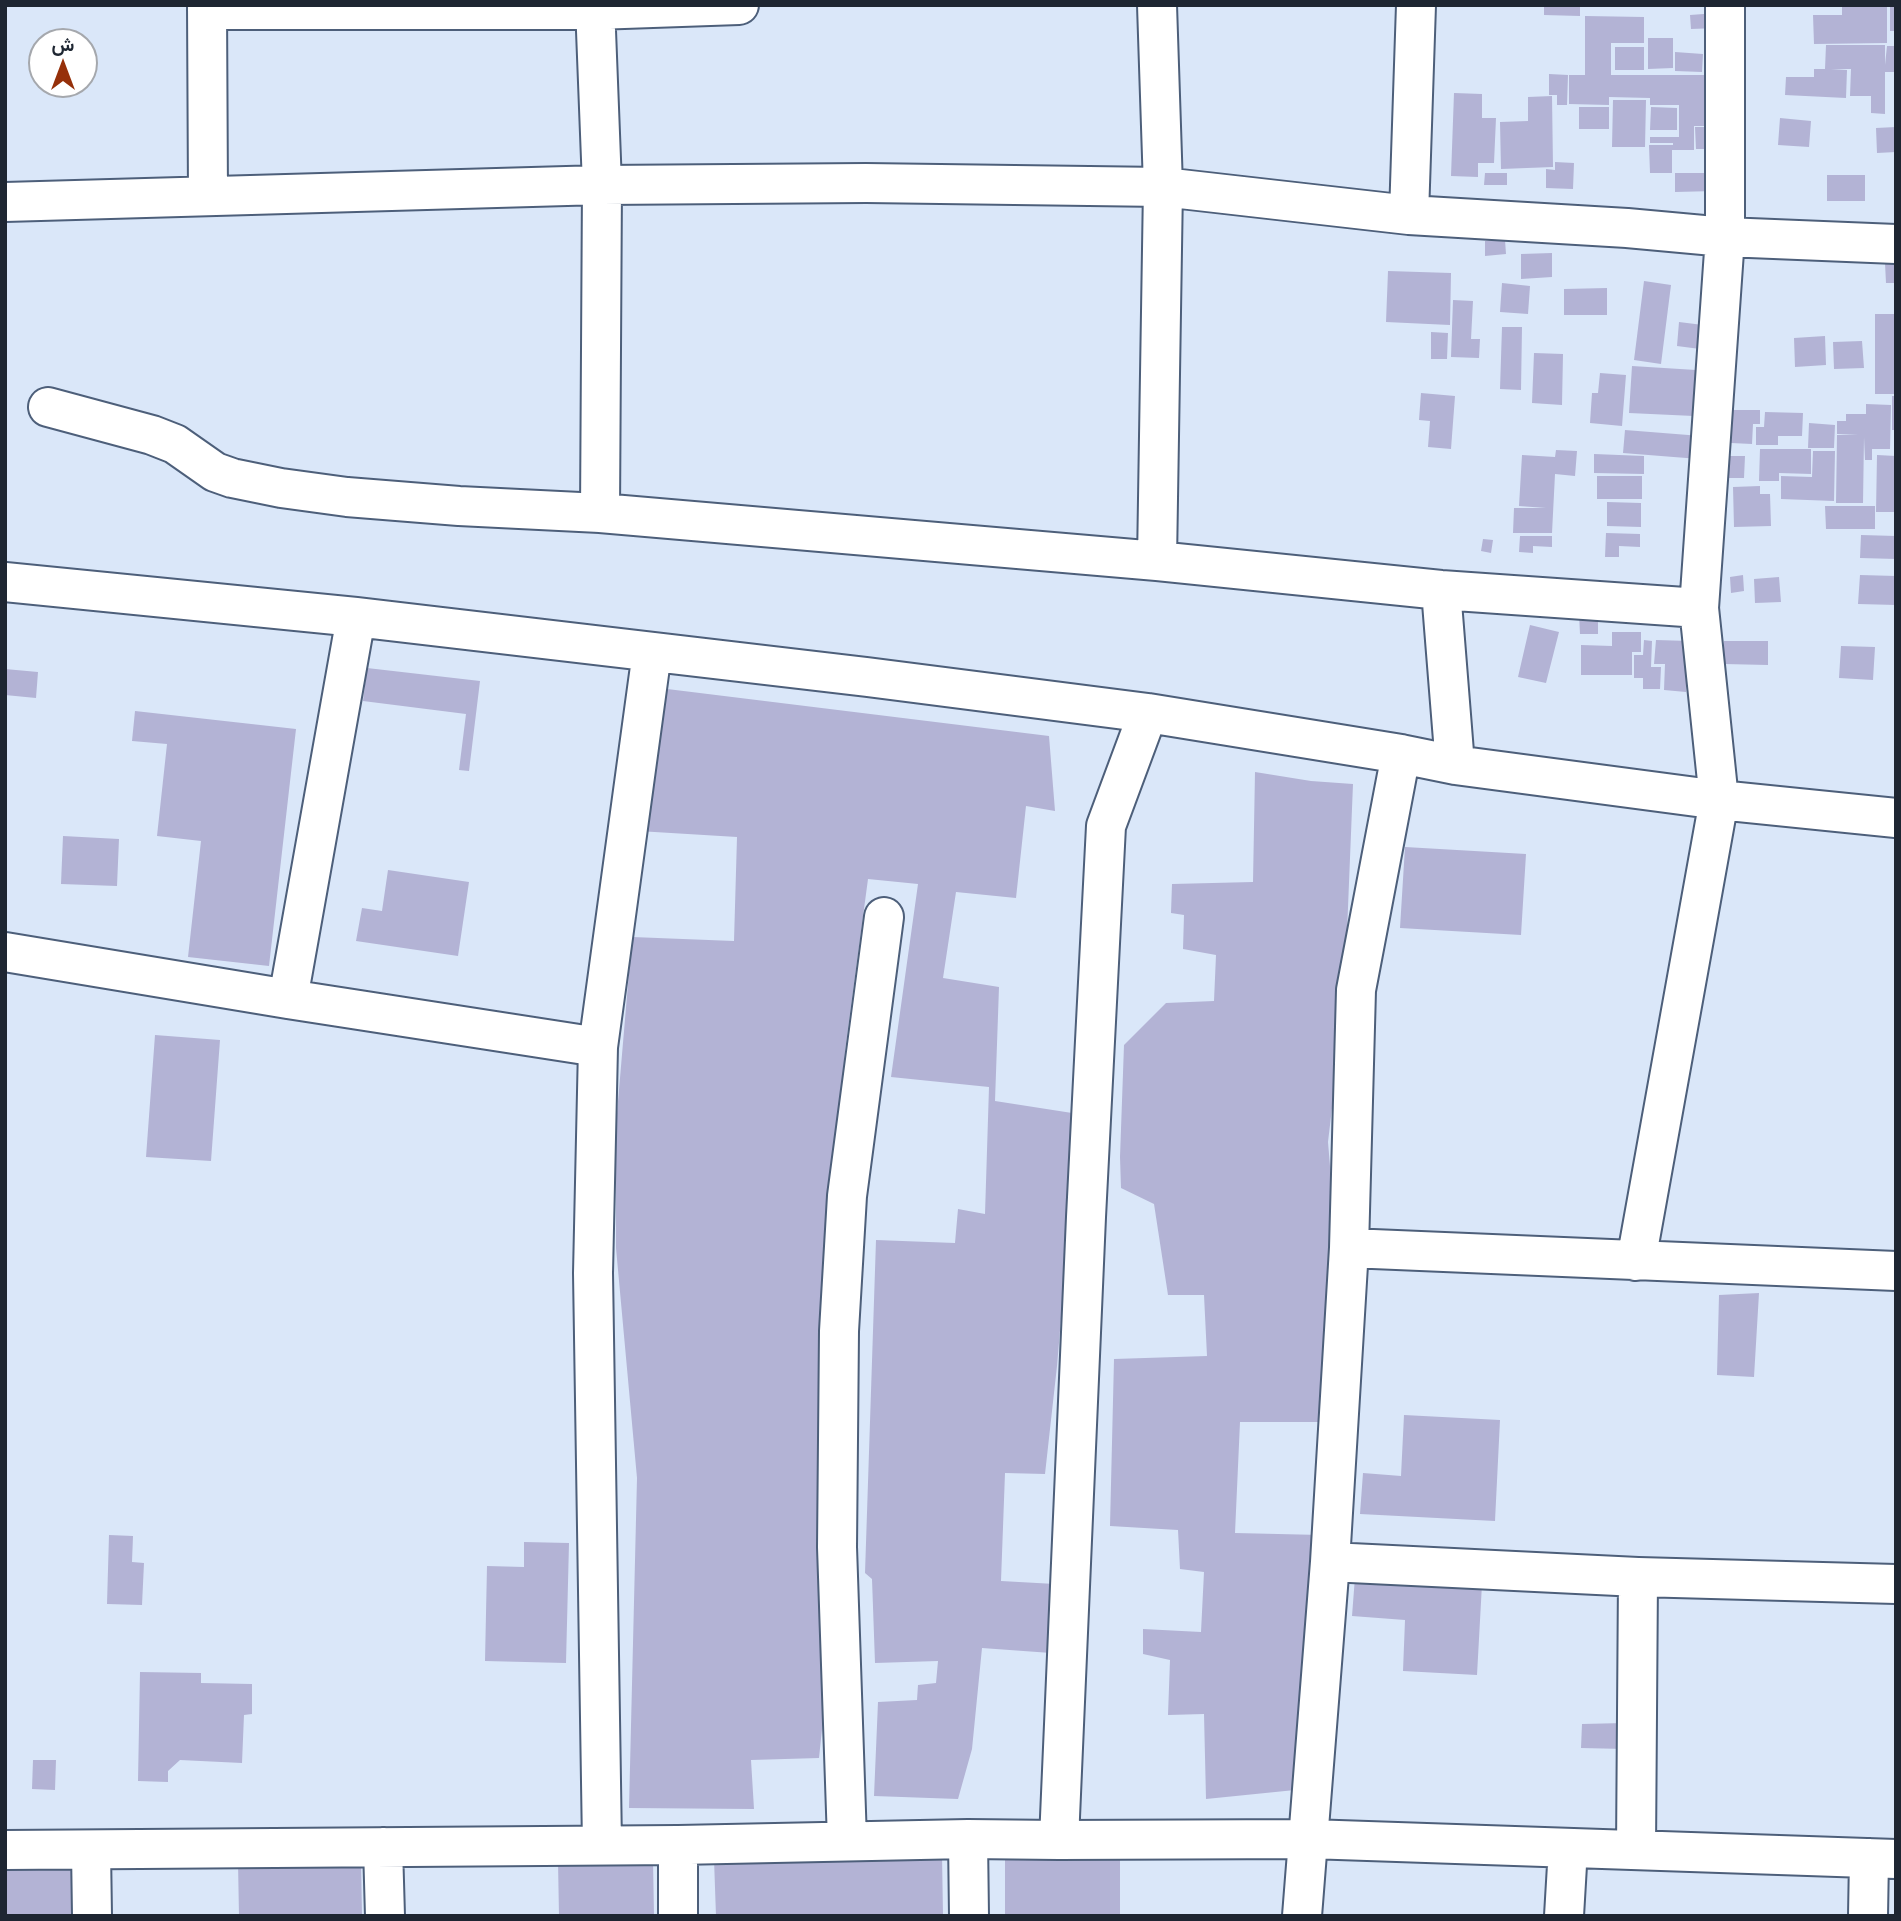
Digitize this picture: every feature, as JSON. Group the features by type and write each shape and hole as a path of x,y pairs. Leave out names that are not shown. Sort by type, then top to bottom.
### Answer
{"street":[{"path":"208,196 207,8 595,8 739,5"},
{"path":"1157,5 1163,187 1157,561"},
{"path":"1409,215 1416,5"},
{"path":"1636,1261 1719,800 1699,608 1725,237 1725,5"},
{"path":"595,8 602,185 600,513"},
{"path":"5,202 602,185 866,183 1163,187 1409,215 1628,228 1725,237 1896,244"},
{"path":"48,407 152,435 175,444 215,472 232,478 281,488 359,498 600,513 1157,561 1441,590 1699,608"},
{"path":"5,582 356,617 867,677 1148,713 1455,765 1719,800 1896,818"},
{"path":"1441,590 1455,765"},
{"path":"288,999 356,617"},
{"path":"602,1845 593,1273 598,1047 652,652"},
{"path":"1059,1840 1106,826 1148,713"},
{"path":"1302,1916 1330,1562 1349,1248 1356,989 1401,754"},
{"path":"847,1841 837,1547 839,1331 848,1184 884,917"},
{"path":"5,952 598,1047"},
{"path":"1349,1248 1896,1271"},
{"path":"1330,1562 1638,1577 1896,1584"},
{"path":"1636,1850 1638,1577"},
{"path":"968,1839 969,1916"},
{"path":"5,1850 678,1845 968,1839 1309,1839 1882,1858 1868,1916"},
{"path":"678,1845 678,1916"},
{"path":"383,1847 385,1916"},
{"path":"1564,1916 1568,1848"},
{"path":"91,1850 92,1916"}],"building":[{"path":"1544,5 1580,5 1580,16 1544,15"},
{"path":"1842,5 1887,5 1887,43 1814,44 1813,15 1842,15"},
{"path":"1890,5 1896,5 1896,31 1890,31"},
{"path":"1717,13 1717,28 1691,29 1690,15"},
{"path":"1585,16 1644,17 1644,43 1611,43 1611,75 1721,75 1720,126 1694,126 1694,150 1672,150 1672,173 1650,173 1649,145 1673,145 1650,143 1650,137 1679,137 1679,105 1650,105 1650,98 1609,97 1609,105 1569,104 1569,75 1585,75"},
{"path":"1648,38 1673,38 1673,68 1648,69"},
{"path":"1826,45 1885,45 1885,65 1887,46 1896,46 1896,72 1885,72 1885,114 1871,113 1871,96 1850,96 1851,69 1831,69 1847,70 1846,98 1785,95 1786,77 1814,77 1814,69 1825,69"},
{"path":"1615,47 1644,47 1644,70 1615,70"},
{"path":"1675,52 1703,54 1702,72 1675,71"},
{"path":"1549,74 1568,75 1567,105 1557,105 1557,95 1549,95"},
{"path":"1454,93 1482,94 1482,118 1496,118 1494,163 1478,163 1478,177 1451,176"},
{"path":"1552,96 1553,167 1501,169 1500,122 1528,121 1528,97"},
{"path":"1613,100 1646,100 1645,147 1612,147"},
{"path":"1579,107 1609,107 1609,129 1579,129"},
{"path":"1651,107 1677,108 1677,130 1650,130"},
{"path":"1780,118 1811,121 1809,147 1778,145"},
{"path":"1695,127 1714,127 1715,149 1696,149"},
{"path":"1896,127 1896,152 1877,153 1876,128"},
{"path":"1555,162 1574,163 1573,189 1546,188 1546,169 1555,170"},
{"path":"1485,173 1507,173 1507,185 1484,185"},
{"path":"1675,173 1715,173 1715,191 1675,192"},
{"path":"1827,175 1865,175 1865,201 1827,201"},
{"path":"1505,240 1506,254 1485,256 1485,241"},
{"path":"1552,253 1552,277 1521,279 1521,254"},
{"path":"1885,263 1896,263 1896,283 1886,283"},
{"path":"1388,271 1451,273 1450,325 1386,322"},
{"path":"1644,281 1671,285 1661,364 1634,360"},
{"path":"1502,283 1530,286 1528,314 1500,312"},
{"path":"1607,288 1607,315 1564,315 1564,289"},
{"path":"1453,300 1473,301 1471,339 1480,339 1479,358 1451,357"},
{"path":"1875,314 1896,314 1896,394 1875,394"},
{"path":"1679,322 1703,325 1700,349 1677,346"},
{"path":"1502,327 1522,327 1521,390 1500,389"},
{"path":"1431,332 1448,333 1447,359 1431,359"},
{"path":"1825,336 1826,365 1795,367 1794,338"},
{"path":"1862,341 1864,368 1834,369 1833,342"},
{"path":"1534,353 1563,354 1562,405 1532,403"},
{"path":"1632,366 1696,370 1694,416 1629,413"},
{"path":"1600,373 1626,375 1622,426 1590,423 1592,393 1598,393"},
{"path":"1421,393 1455,396 1451,449 1428,447 1430,421 1419,420"},
{"path":"1892,396 1896,396 1896,430 1892,430"},
{"path":"1866,404 1891,405 1890,449 1872,449 1872,460 1865,460 1864,437 1863,503 1836,503 1837,435 1858,434 1837,434 1837,421 1846,421 1846,414 1866,414"},
{"path":"1731,410 1760,410 1760,424 1753,424 1752,444 1731,443"},
{"path":"1765,412 1803,413 1802,436 1778,436 1778,445 1756,445 1756,427 1764,427"},
{"path":"1809,423 1835,425 1834,448 1808,448"},
{"path":"1625,430 1701,436 1699,459 1623,453"},
{"path":"1760,449 1811,449 1811,474 1779,473 1779,481 1759,481"},
{"path":"1556,450 1577,451 1575,476 1555,474 1552,533 1513,533 1514,508 1546,508 1519,506 1522,455 1555,457"},
{"path":"1813,451 1835,451 1834,501 1781,499 1781,476 1812,477"},
{"path":"1594,454 1644,456 1644,474 1594,473"},
{"path":"1877,455 1896,456 1896,512 1876,512"},
{"path":"1729,456 1745,456 1744,478 1729,478"},
{"path":"1597,476 1642,476 1642,499 1597,499"},
{"path":"1760,486 1760,494 1770,494 1771,526 1734,527 1733,487"},
{"path":"1607,502 1641,503 1641,527 1607,526"},
{"path":"1825,506 1875,506 1875,529 1826,529"},
{"path":"1606,533 1640,534 1640,547 1619,546 1619,557 1605,557"},
{"path":"1861,535 1896,536 1896,559 1860,558"},
{"path":"1520,536 1552,536 1552,547 1533,546 1533,553 1519,552"},
{"path":"1483,539 1493,540 1491,553 1481,551"},
{"path":"1743,575 1744,591 1731,593 1730,577"},
{"path":"1860,575 1896,576 1896,605 1858,604"},
{"path":"1779,577 1781,602 1755,603 1754,579"},
{"path":"1579,614 1598,614 1598,634 1580,634"},
{"path":"1530,625 1559,632 1546,683 1518,677"},
{"path":"1612,632 1641,632 1641,652 1632,652 1632,675 1581,675 1581,645 1612,646"},
{"path":"1644,640 1652,641 1651,667 1661,667 1660,689 1643,689 1643,678 1634,678 1634,655 1643,655"},
{"path":"1656,640 1689,641 1686,692 1664,690 1665,664 1654,664"},
{"path":"1724,641 1768,641 1768,665 1724,664"},
{"path":"1841,646 1875,647 1873,680 1839,678"},
{"path":"367,668 480,681 469,771 459,770 466,714 363,701"},
{"path":"5,669 38,672 36,698 5,695"},
{"path":"651,687 1049,736 1055,811 1026,806 1016,898 956,892 943,978 999,987 995,1101 1072,1113 1072,1189 1045,1474 1005,1473 1001,1581 1055,1584 1051,1653 982,1648 972,1749 958,1799 874,1796 878,1702 917,1700 918,1685 936,1683 938,1661 875,1663 872,1579 865,1573 876,1240 955,1243 958,1209 985,1214 989,1087 891,1077 918,884 868,879 845,1051 829,1292 831,1643 819,1758 751,1760 754,1809 629,1808 637,1478 616,1248 616,1125 632,937 734,941 737,837 638,831"},
{"path":"135,711 296,729 269,966 188,957 201,841 157,836 167,744 132,741"},
{"path":"1255,772 1311,781 1353,784 1344,1006 1328,1142 1336,1238 1324,1422 1240,1422 1235,1533 1321,1535 1295,1790 1206,1799 1204,1714 1168,1715 1170,1660 1143,1654 1143,1629 1201,1632 1204,1572 1180,1569 1178,1530 1110,1526 1114,1359 1207,1356 1204,1295 1168,1295 1154,1204 1121,1188 1124,1045 1166,1003 1214,1001 1216,955 1183,949 1184,915 1171,913 1172,884 1253,882"},
{"path":"63,836 119,839 117,886 61,884"},
{"path":"1405,847 1526,854 1521,935 1400,928"},
{"path":"388,870 469,882 458,956 356,941 362,908 382,911"},
{"path":"155,1035 220,1040 211,1161 146,1157"},
{"path":"1759,1293 1754,1377 1717,1375 1719,1295"},
{"path":"1404,1415 1500,1420 1495,1521 1360,1514 1363,1473 1401,1476"},
{"path":"109,1535 133,1536 132,1562 144,1563 142,1605 107,1604"},
{"path":"524,1542 569,1543 566,1663 485,1661 487,1566 524,1567"},
{"path":"1355,1577 1482,1584 1477,1675 1403,1671 1405,1620 1352,1616"},
{"path":"140,1672 201,1673 201,1683 252,1684 252,1714 244,1715 242,1763 180,1760 168,1771 168,1782 138,1781"},
{"path":"1624,1723 1625,1749 1581,1748 1582,1724"},
{"path":"33,1760 56,1760 55,1790 32,1789"},
{"path":"1005,1850 1120,1850 1120,1916 1005,1916"},
{"path":"942,1854 943,1916 716,1916 714,1859"},
{"path":"653,1860 654,1916 559,1916 558,1861"},
{"path":"361,1861 362,1916 239,1916 238,1862"},
{"path":"5,1863 73,1863 74,1916 5,1916"}]}
